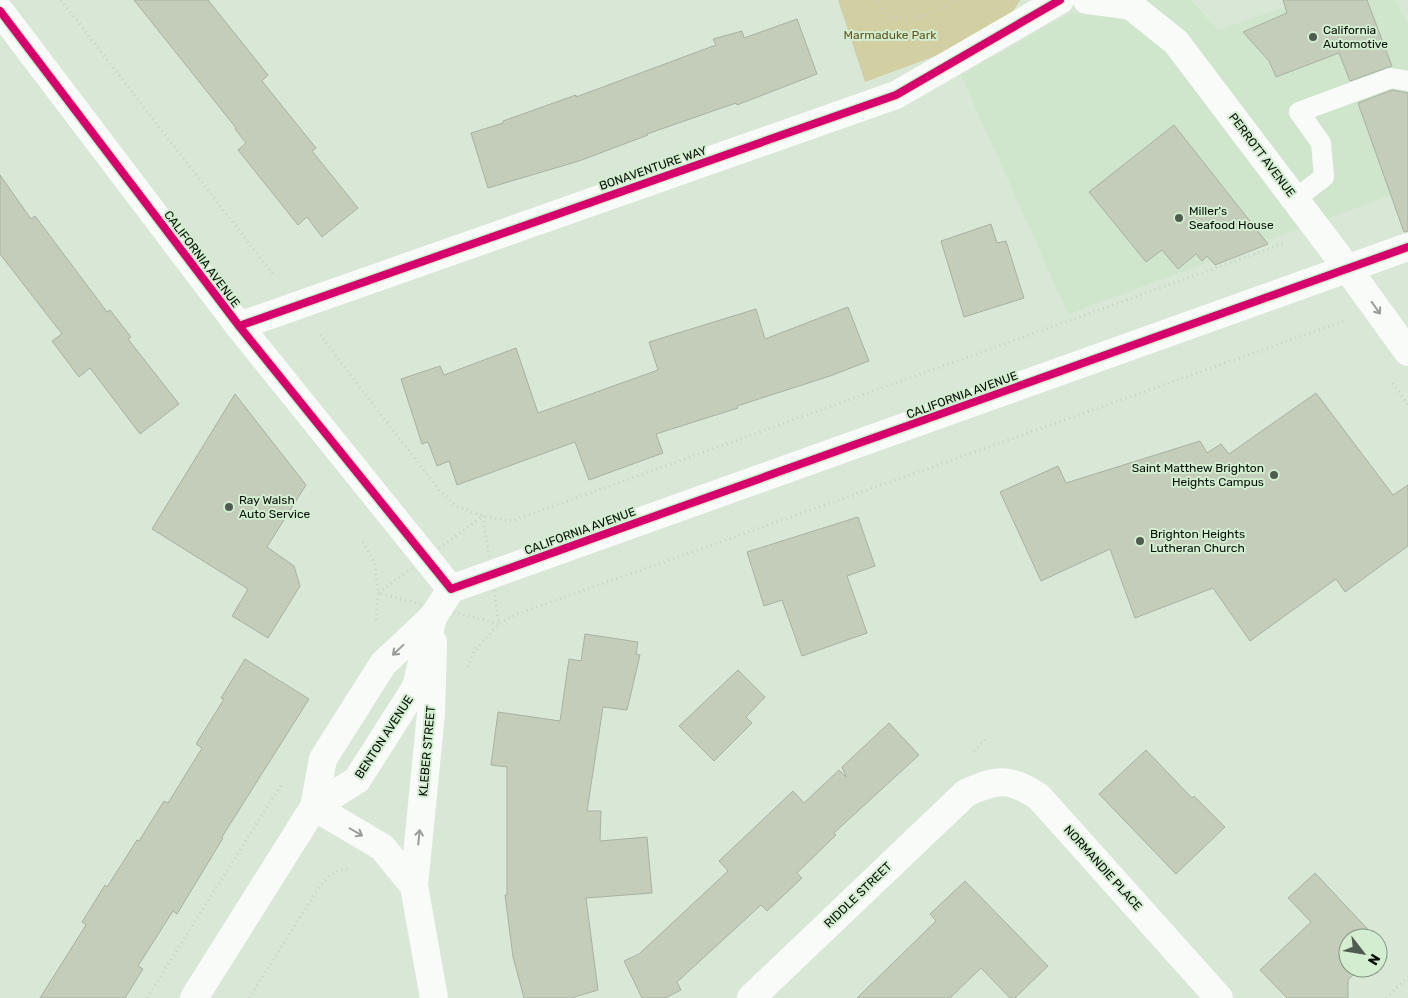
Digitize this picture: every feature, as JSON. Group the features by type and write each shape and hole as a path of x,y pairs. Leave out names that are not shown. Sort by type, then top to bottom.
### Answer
{"street":[{"name":"BONAVENTURE WAY","path":"239,326 896,95 1060,0"},
{"name":"PERROTT AVENUE","path":"1087,0 1131,6 1176,42 1348,268 1408,352"},
{"name":"CALIFORNIA AVENUE","path":"0,11 239,326 451,589 1408,247"},
{"name":"BENTON AVENUE","path":"194,998 314,807 323,759 382,664 433,617 451,589"},
{"name":"BENTON AVENUE","path":"314,807 357,780 416,687 433,617"},
{"name":"KLEBER STREET","path":"433,617 431,713 414,886 434,998"},
{"name":"NORMANDIE PLACE","path":"966,792 996,782 1012,782 1024,786 1039,797 1219,998"},
{"name":"RIDDLE STREET","path":"751,998 966,792"},
{"name":"KLEBER STREET","path":"314,807 382,847 414,886"}],"lane":[{"path":"1295,199 1324,178 1321,143 1299,112 1392,78 1408,81"}],"path":[{"path":"61,0 439,490 456,506 483,516 512,521 1286,242"},
{"path":"876,0 888,18 917,18 952,4 956,0"},
{"path":"499,624 517,614 1347,320"},
{"path":"1391,382 1408,405"},
{"path":"363,542 375,564 378,594 375,630"},
{"path":"147,998 284,781"},
{"path":"249,998 327,876 342,869 350,870"},
{"path":"1386,998 1408,977"}],"shaded area":[{"path":"1142,0 1191,0 1218,30 1305,0 1395,0 1408,25 1408,189 1068,314 961,75 1070,13 1110,17"}],"green space":[{"name":"Marmaduke Park","path":"838,0 1020,0 1012,13 965,45 865,82"}],"building":[{"path":"134,0 208,0 268,75 262,81 316,148 312,151 358,208 322,237 307,217 298,225 238,150 246,143 236,128"},
{"name":"California Automotive","path":"1283,0 1367,0 1392,66 1350,81 1339,53 1276,77 1269,61 1243,32 1287,13"},
{"path":"797,19 817,74 737,105 736,103 647,134 579,161 488,188 471,133 576,95 576,97 716,45 713,39 742,31 744,38"},
{"path":"1392,90 1408,93 1408,231 1404,232 1358,103"},
{"name":"Miller's Seafood House","path":"1174,125 1268,244 1215,265 1207,256 1202,261 1196,254 1178,269 1162,250 1146,262 1089,192"},
{"path":"0,175 31,219 35,216 107,312 110,310 131,337 128,339 179,404 140,434 90,368 79,377 52,341 62,334 0,254"},
{"path":"991,224 997,243 1006,241 1024,298 964,317 941,241"},
{"path":"848,307 869,361 830,376 737,406 738,408 656,434 663,453 589,480 575,442 457,485 449,461 437,466 428,442 422,444 401,379 440,366 444,375 516,348 538,413 658,370 649,342 756,309 765,339"},
{"path":"1316,393 1393,495 1408,485 1408,546 1345,592 1336,579 1250,641 1213,588 1135,618 1110,549 1041,581 1000,492 1058,466 1066,483 1200,441 1207,453 1221,444 1229,454"},
{"name":"Ray Walsh Auto Service","path":"235,394 306,485 267,547 294,566 300,586 268,638 232,616 248,589 152,529"},
{"path":"858,517 875,566 847,576 867,633 802,656 782,600 764,606 747,552"},
{"path":"585,634 638,642 636,654 640,655 627,710 603,707 587,811 601,811 600,841 647,837 652,893 586,898 598,990 571,998 524,998 513,957 505,895 507,895 507,767 491,765 498,712 560,721 569,659 581,661"},
{"path":"245,659 309,699 222,837 177,914 173,911 138,966 143,969 125,998 40,998 86,925 82,922 105,885 107,887 164,801 168,803 202,748 196,744 224,699 221,698"},
{"path":"738,670 765,697 746,717 752,723 714,761 679,726"},
{"path":"889,723 919,755 834,833 836,835 797,873 802,878 767,911 761,905 677,982 681,990 665,998 642,998 624,961 639,954 728,871 719,861 793,791 804,803 839,770 846,777 842,767"},
{"path":"1146,750 1192,798 1194,796 1225,827 1176,874 1099,794"},
{"path":"1315,873 1367,928 1338,928 1338,978 1350,978 1348,980 1348,998 1287,998 1260,970 1311,922 1288,898"},
{"path":"965,881 1048,966 1015,998 1010,998 981,968 950,998 857,998 936,921 930,914"}],"cycle path":[{"path":"239,326 896,95 1060,0"},
{"path":"0,11 239,326 451,589 1408,247"}],"place":[{"name":"California Automotive","path":"1313,37"},
{"name":"Miller's Seafood House","path":"1179,218"},
{"name":"Saint Matthew Brighton Heights Campus","path":"1274,475"},
{"name":"Ray Walsh Auto Service","path":"229,507"},
{"name":"Brighton Heights Lutheran Church","path":"1140,541"}]}
